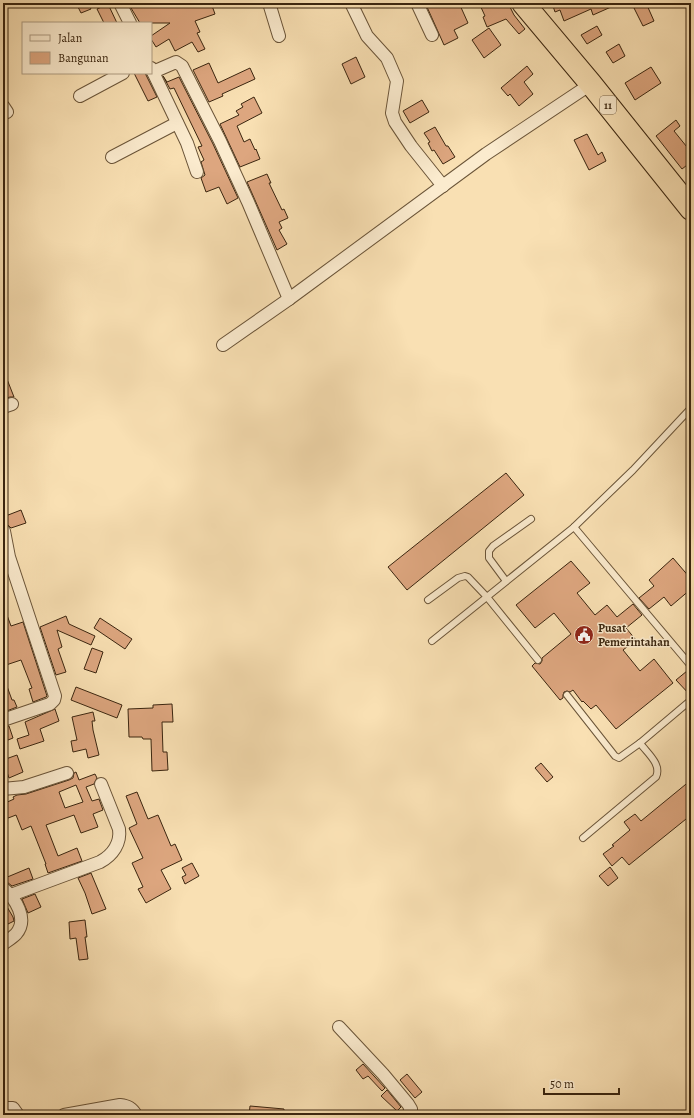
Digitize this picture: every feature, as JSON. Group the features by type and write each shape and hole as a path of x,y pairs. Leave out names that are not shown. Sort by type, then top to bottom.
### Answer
{"highway":[{"name":"11","path":"523,3 591,84 691,209"}],"street":[{"path":"120,3 130,22"},
{"path":"269,3 279,36"},
{"path":"351,3 367,36 387,58 397,81 392,113 395,122 411,146 443,186"},
{"path":"417,3 432,35"},
{"path":"197,172 190,149 152,70 176,62 182,66 236,175 289,300"},
{"path":"80,96 121,74"},
{"path":"223,345 289,300 486,154 591,84"},
{"path":"112,157 178,123"},
{"path":"3,530 9,557 55,696 53,702 50,704 3,720"},
{"path":"3,789 24,787 67,773"},
{"path":"3,944 15,934 20,926 20,915 16,903 7,892 100,862 112,853 120,836 119,829 101,784"},
{"path":"339,1027 383,1074 412,1109 408,1115"},
{"path":"64,1115 120,1105 128,1106 136,1115"},
{"path":"3,1108 12,1108 18,1115"}],"lane":[{"path":"432,641 574,527 633,470 691,408"},
{"path":"506,581 489,558 489,551 493,546 531,518"},
{"path":"574,527 691,666"},
{"path":"428,600 458,578 465,576 468,577 487,597 538,660"},
{"path":"567,695 617,757 622,757 691,700"},
{"path":"583,838 656,777 658,766 640,743"}],"building":[{"path":"76,3 88,3 91,9 81,13"},
{"path":"128,3 192,3 193,6 201,3 211,3 215,14 195,21 200,32 197,33 205,49 198,52 192,42 175,51 169,39 156,47 152,41 152,35 170,23 139,22"},
{"path":"436,3 459,3 468,23 454,30 458,38 444,45 427,7"},
{"path":"479,3 508,3 514,15 525,29 519,34 506,19 487,27 483,17 485,16"},
{"path":"552,3 620,3 593,15 591,9 564,21 560,10 555,12"},
{"path":"646,3 654,21 643,26 634,8"},
{"path":"108,4 117,22 104,22 97,9"},
{"path":"597,26 602,35 587,44 581,35"},
{"path":"489,28 501,45 484,58 472,40"},
{"path":"619,44 625,56 613,63 606,52"},
{"path":"356,57 365,77 351,84 342,64"},
{"path":"209,63 218,83 250,68 255,79 222,94 223,96 209,102 193,70"},
{"path":"527,66 533,74 524,82 533,94 519,106 510,94 508,96 501,88"},
{"path":"651,67 661,83 635,100 625,83"},
{"path":"134,74 146,74 157,97 148,101"},
{"path":"163,76 167,82 179,77 238,198 227,204 219,187 206,192 201,178 205,175 201,162 204,160 198,147 202,146 174,88 170,89"},
{"path":"254,97 262,113 237,126 244,142 250,139 260,159 240,167 220,124 239,115 236,111 243,107 241,104"},
{"path":"422,100 429,112 410,123 403,111"},
{"path":"676,120 680,126 674,131 691,152 691,162 682,169 656,136"},
{"path":"435,127 446,146 448,146 455,157 443,164 434,150 432,151 428,143 430,142 424,133"},
{"path":"587,134 598,155 602,152 606,161 589,170 574,140"},
{"path":"267,174 271,183 269,183 282,210 284,209 288,218 279,222 282,228 279,230 287,244 277,250 247,182"},
{"path":"3,369 14,397 3,399"},
{"path":"506,473 524,495 407,590 388,567"},
{"path":"21,510 26,523 11,528 4,523 3,517"},
{"path":"673,558 691,579 691,589 671,606 664,597 649,609 639,598 654,586 649,580"},
{"path":"571,561 590,583 577,593 595,615 607,605 617,617 633,604 642,615 626,628 636,640 623,650 640,671 654,659 673,683 616,729 596,705 591,709 583,701 582,702 573,690 570,692 564,692 563,698 560,700 532,666 535,663 540,664 542,658 571,634 554,613 535,628 516,605"},
{"path":"4,607 11,626 23,622 47,696 33,702 29,689 32,688 21,660 3,666"},
{"path":"66,616 69,624 95,636 91,645 57,630 62,647 58,649 66,672 56,675 40,627"},
{"path":"100,618 132,639 125,649 94,628"},
{"path":"92,648 103,652 96,673 84,669"},
{"path":"687,671 691,676 691,696 676,680"},
{"path":"3,678 12,700 14,700 17,707 4,712 3,708"},
{"path":"76,687 122,705 117,718 71,700"},
{"path":"172,704 173,722 162,722 163,752 167,752 168,770 152,771 151,739 129,737 128,709 153,708 153,705"},
{"path":"55,709 59,721 40,729 44,741 20,749 17,739 29,735 25,722"},
{"path":"93,712 95,721 92,721 93,730 99,755 88,758 86,749 73,752 71,741 77,740 72,717"},
{"path":"9,726 13,738 3,742 3,727"},
{"path":"17,755 23,772 9,778 3,760"},
{"path":"541,763 553,777 547,782 535,768"},
{"path":"76,772 79,780 95,774 97,778 94,784 86,787 92,801 99,799 103,810 93,814 98,827 81,833 74,815 46,825 58,856 77,848 82,861 48,873 31,826 22,830 16,815 3,820 3,804 14,799 13,797 17,795 26,794 69,780 73,778 74,773","holes":["76,785 83,802 65,808 59,792"]},
{"path":"691,780 691,815 629,865 622,857 612,866 603,854 614,846 612,845 630,830 624,822 635,814 641,821"},
{"path":"137,792 148,819 158,815 171,846 175,844 182,860 161,870 171,889 146,903 138,889 143,887 132,863 143,858 129,828 137,824 126,796"},
{"path":"192,863 199,876 185,884 182,877 186,875 182,868"},
{"path":"610,867 618,878 608,886 599,876"},
{"path":"29,868 33,879 12,886 7,882 5,878"},
{"path":"91,873 106,909 92,914 78,878"},
{"path":"35,894 41,907 28,913 22,899"},
{"path":"3,900 14,921 8,924 3,911"},
{"path":"85,920 87,937 85,937 88,959 79,960 76,938 70,939 69,922"},
{"path":"363,1064 385,1088 382,1091 368,1076 363,1079 356,1070"},
{"path":"407,1074 422,1092 415,1098 400,1080"},
{"path":"387,1090 401,1107 397,1111 381,1096"},
{"path":"250,1106 284,1109 284,1115 249,1115"}],"place":[{"name":"Pusat Pemerintahan","path":"584,635"}]}
